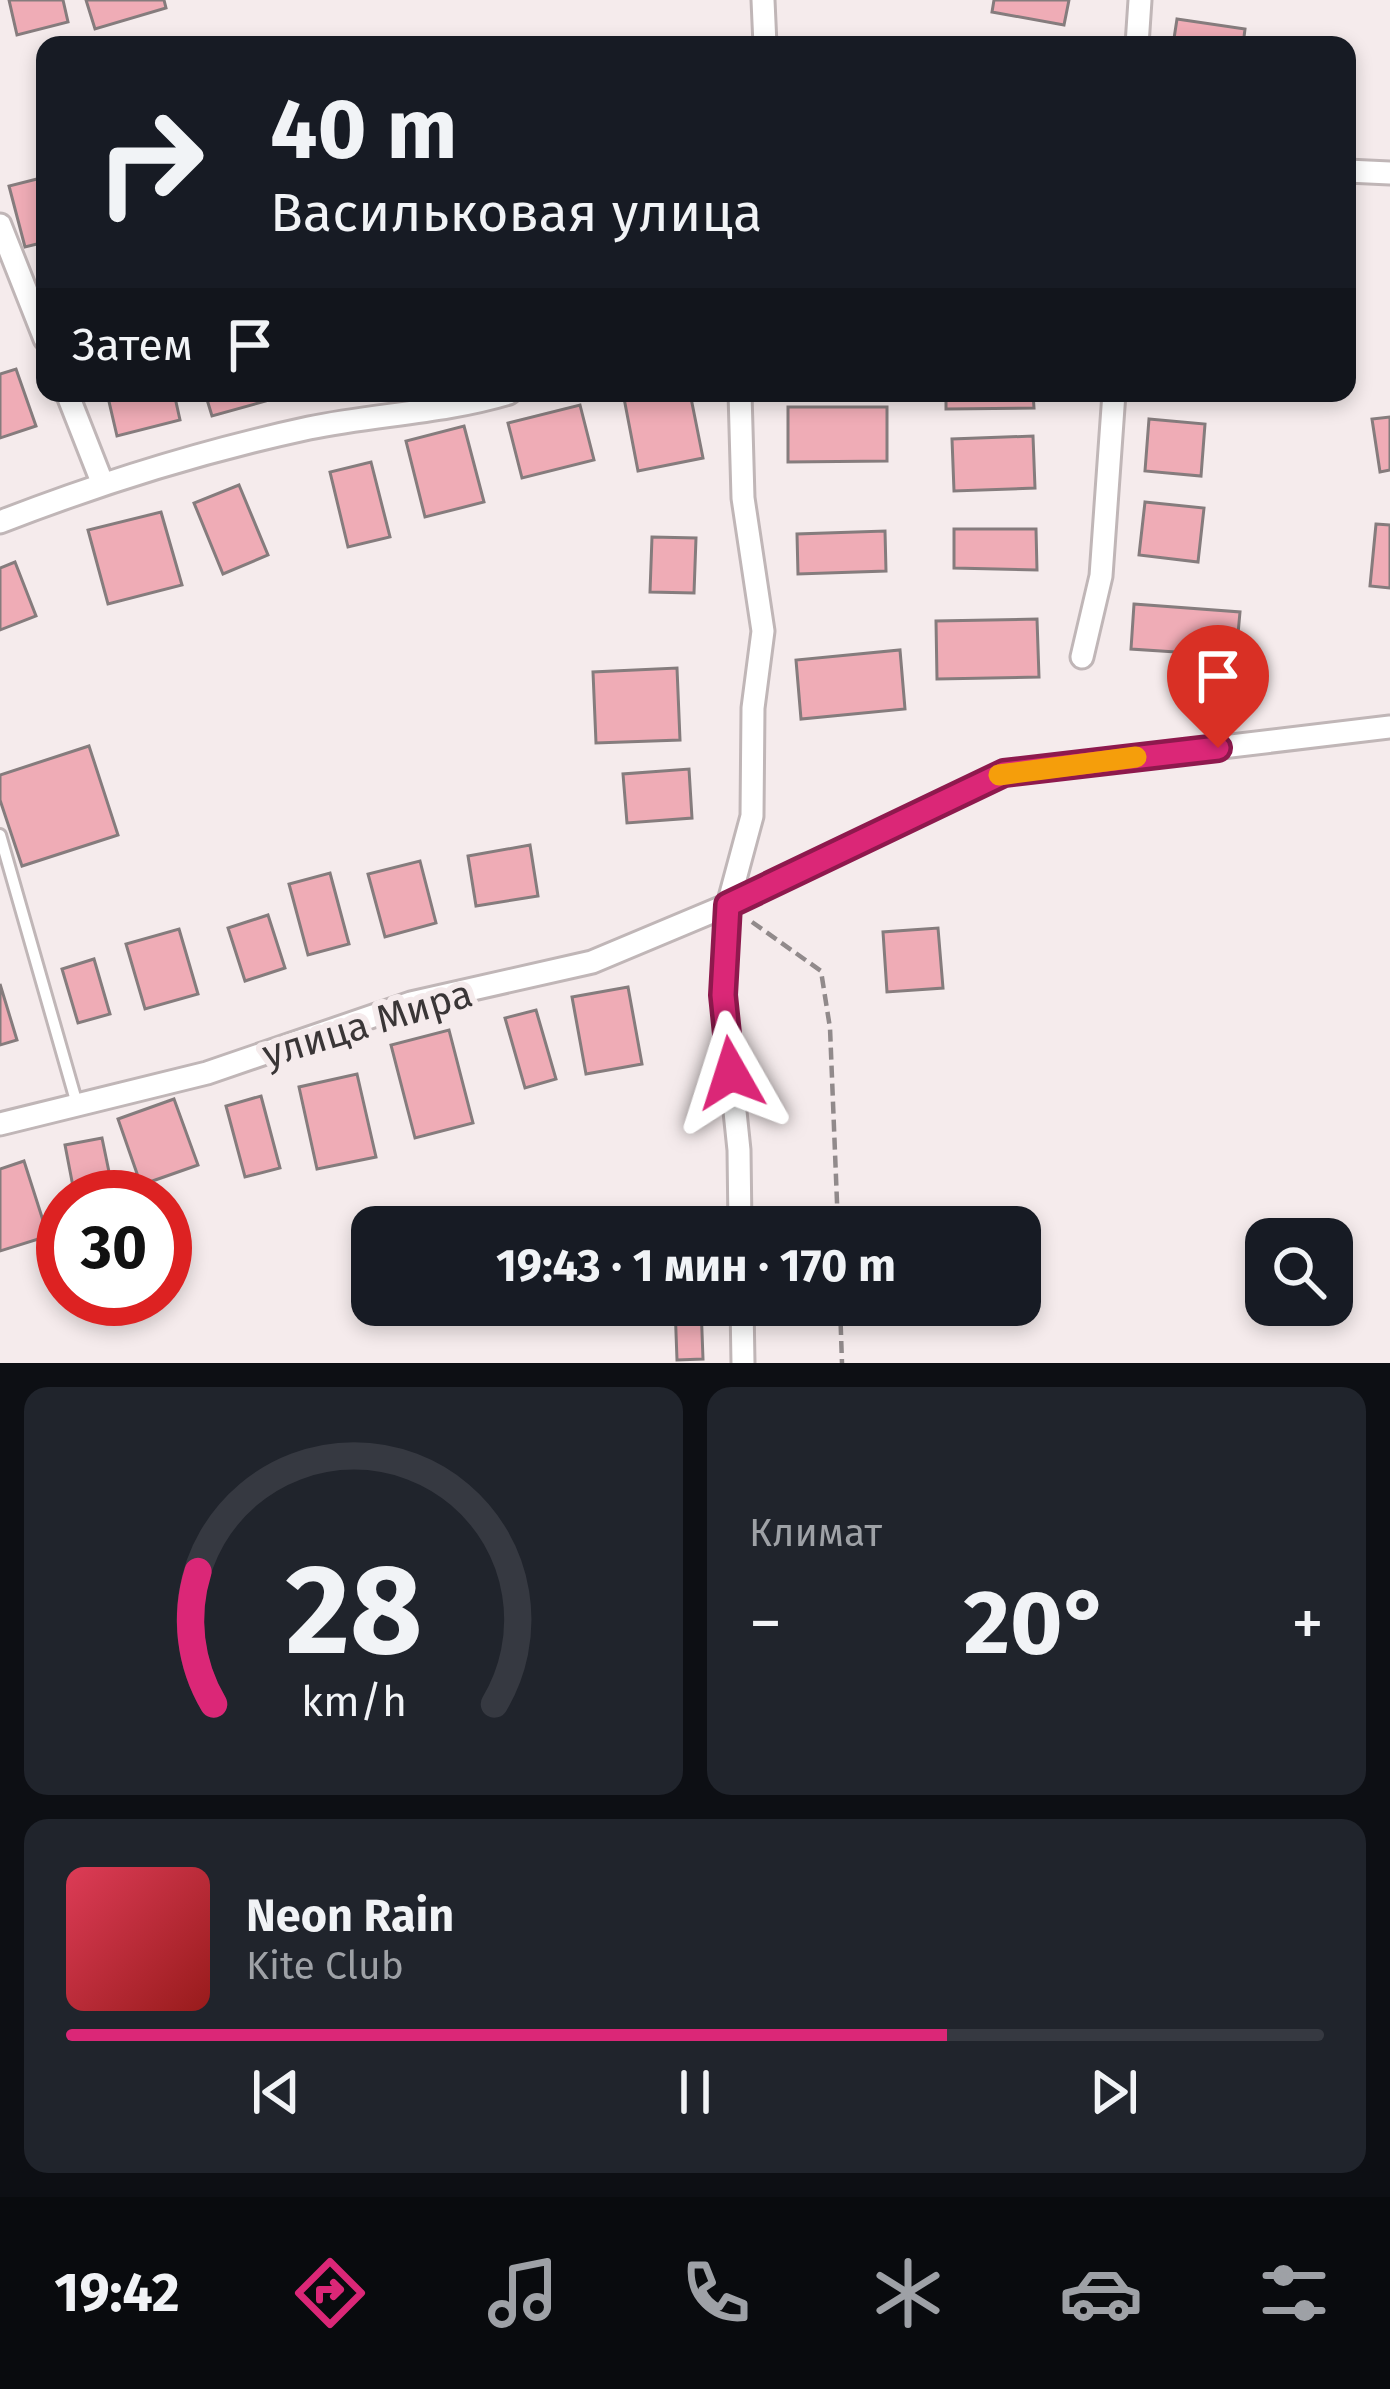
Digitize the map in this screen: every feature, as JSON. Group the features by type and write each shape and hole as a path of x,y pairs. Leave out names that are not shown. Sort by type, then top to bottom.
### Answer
{"street":[{"path":"763,0 765,36"},
{"path":"1138,36 1140,0"},
{"path":"1356,171 1390,173"},
{"path":"0,225 36,316"},
{"path":"71,402 102,482"},
{"path":"0,522 102,482 311,428 479,402"},
{"path":"740,402 743,498 763,631 754,708 752,816 728,905 723,995 739,1150 740,1206"},
{"path":"1082,657 1101,576 1113,402"},
{"name":"улица Мира","path":"0,1124 207,1073 411,1003 592,962 728,905 1004,773 1390,727"},
{"path":"742,1326 743,1363"}],"lane":[{"path":"0,835 77,1104"}],"path":[{"path":"728,905 821,971 830,1028 837,1206"},
{"path":"841,1326 842,1363"}],"building":[{"path":"9,0 63,0 68,22 17,35"},
{"path":"86,0 164,0 166,8 95,29"},
{"path":"994,0 1069,0 1064,25 992,12"},
{"path":"1177,19 1245,29 1244,36 1174,36"},
{"path":"36,179 36,244 25,247 9,186"},
{"path":"16,369 36,426 0,438 0,374"},
{"path":"109,402 176,402 180,420 117,436"},
{"path":"208,402 262,402 212,416"},
{"path":"625,402 692,402 703,458 638,471"},
{"path":"946,402 1034,402 1034,408 946,409"},
{"path":"580,405 594,460 522,478 508,423"},
{"path":"788,407 887,407 887,461 788,462"},
{"path":"1390,417 1390,470 1380,472 1372,419"},
{"path":"1149,419 1205,424 1201,476 1145,471"},
{"path":"464,426 484,502 425,517 406,441"},
{"path":"1033,436 1035,488 954,491 952,439"},
{"path":"371,462 390,537 348,547 330,472"},
{"path":"239,485 268,555 223,574 194,503"},
{"path":"1145,502 1204,508 1198,562 1139,555"},
{"path":"161,512 182,585 108,604 88,530"},
{"path":"1376,524 1390,525 1390,588 1370,586"},
{"path":"954,529 1036,529 1037,570 954,568"},
{"path":"885,531 886,571 798,574 797,534"},
{"path":"652,537 696,538 694,593 650,592"},
{"path":"15,562 36,616 0,630 0,568"},
{"path":"1134,604 1240,612 1236,656 1131,649"},
{"path":"1037,619 1039,677 937,679 936,621"},
{"path":"900,650 905,709 801,719 796,660"},
{"path":"677,668 680,740 596,743 593,672"},
{"path":"89,746 118,835 22,866 0,800 0,775"},
{"path":"689,769 692,818 627,823 623,774"},
{"path":"530,845 538,896 476,906 468,856"},
{"path":"420,861 436,923 385,937 368,874"},
{"path":"330,873 349,944 308,955 289,884"},
{"path":"268,915 285,968 245,981 228,928"},
{"path":"938,928 943,988 887,992 883,932"},
{"path":"179,929 198,994 145,1009 126,944"},
{"path":"94,959 110,1014 78,1023 62,969"},
{"path":"0,984 17,1040 0,1045"},
{"path":"628,987 642,1064 586,1074 572,997"},
{"path":"536,1010 556,1079 525,1088 505,1018"},
{"path":"449,1030 473,1123 415,1138 391,1045"},
{"path":"357,1074 376,1157 317,1169 299,1087"},
{"path":"261,1096 280,1168 245,1177 226,1106"},
{"path":"174,1099 198,1165 184,1170 136,1170 118,1119"},
{"path":"102,1138 109,1170 70,1170 65,1145"},
{"path":"24,1161 36,1198 36,1240 0,1251 0,1169"},
{"path":"676,1326 702,1326 703,1359 677,1360"}],"slow traffic":[{"path":"999,775 1136,757"}],"route":[{"path":"731,1073 723,995 728,905 1004,773 1218,748"}]}
